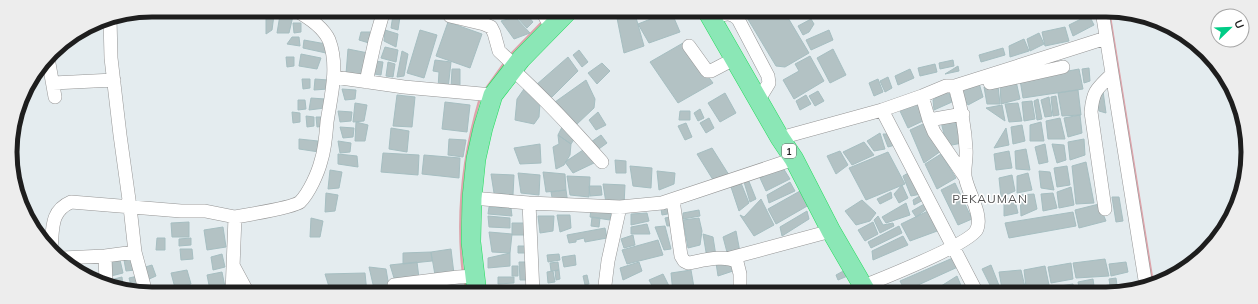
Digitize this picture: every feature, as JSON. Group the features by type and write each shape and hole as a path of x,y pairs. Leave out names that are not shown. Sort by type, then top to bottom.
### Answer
{"highway":[{"name":"1","path":"710,17 758,101 794,159 831,230 864,287"},
{"path":"470,280 472,198 476,159 483,128 485,95 513,65 546,18"}],"street":[{"path":"52,241 54,218 58,209 64,204 71,202 181,211 205,211 235,217 300,203 309,191 321,162 334,77 333,56 328,40 320,28 306,17"},
{"path":"366,82 382,17"},
{"path":"454,17 491,27 499,51 602,162"},
{"path":"736,17 738,19 768,76 769,83 758,101"},
{"path":"1103,17 1145,281"},
{"path":"110,24 111,58 135,252 144,287"},
{"path":"780,138 882,110 946,86 1017,78 1106,38"},
{"path":"689,46 707,71 712,71 734,58"},
{"path":"49,65 55,97"},
{"path":"990,83 1063,67"},
{"path":"1105,209 1091,112 1092,99 1096,90 1112,74"},
{"path":"334,77 404,87 485,95"},
{"path":"53,82 114,80"},
{"path":"956,86 963,114 966,150 965,177"},
{"path":"872,287 954,246 973,235 977,229 978,220 976,210 965,177 934,132 922,96"},
{"path":"882,110 974,287"},
{"path":"929,120 963,114"},
{"path":"472,198 529,203 620,207 662,203 794,159"},
{"path":"673,200 681,256 684,261 688,263 730,258 831,230"},
{"path":"529,203 533,287"},
{"path":"605,287 608,261 620,207"},
{"path":"232,287 235,217"},
{"path":"69,258 105,256 135,252"},
{"path":"105,256 106,279"},
{"path":"730,258 737,262 739,267 740,287"},
{"path":"234,267 245,287"},
{"path":"394,285 470,280"}],"building":[{"path":"266,17 274,17 272,30 266,34"},
{"path":"280,17 293,17 289,33 277,33"},
{"path":"393,17 400,17 398,30 391,28"},
{"path":"515,17 530,33 514,39 501,21"},
{"path":"517,17 529,17 533,22 527,28"},
{"path":"636,17 644,46 624,53 617,18"},
{"path":"656,17 674,17 680,32 649,43 638,24"},
{"path":"747,17 788,17 809,53 785,67 776,66"},
{"path":"1085,17 1090,17 1094,25 1073,36 1069,25"},
{"path":"811,19 814,24 809,32 803,35 798,26"},
{"path":"448,22 482,34 470,68 436,56"},
{"path":"293,23 301,23 301,32 294,33"},
{"path":"1065,27 1069,41 1045,46 1042,32"},
{"path":"385,30 398,34 396,47 384,41"},
{"path":"420,30 437,35 424,78 407,73"},
{"path":"829,30 833,40 811,50 806,40"},
{"path":"361,32 370,32 369,43 359,40"},
{"path":"1039,33 1044,44 1030,51 1027,39"},
{"path":"292,37 299,37 300,46 287,44"},
{"path":"1024,39 1029,51 1010,57 1009,46"},
{"path":"304,40 326,44 326,53 303,48"},
{"path":"683,43 713,83 678,103 650,62"},
{"path":"385,47 398,50 396,62 381,58"},
{"path":"1003,48 1005,55 981,62 979,55"},
{"path":"348,49 368,53 363,77 346,74"},
{"path":"833,49 846,75 830,83 817,58"},
{"path":"579,50 588,62 582,67 573,55"},
{"path":"402,51 408,54 404,76 397,77"},
{"path":"301,54 321,58 317,69 299,66"},
{"path":"810,56 824,81 794,99 783,80 799,71 795,64"},
{"path":"286,57 294,57 294,66 287,67"},
{"path":"568,57 578,71 552,97 536,85"},
{"path":"435,60 451,62 448,89 438,88 439,72 433,71"},
{"path":"953,60 954,66 940,69 939,63"},
{"path":"375,61 383,62 381,75 374,74"},
{"path":"388,62 395,64 393,77 386,76"},
{"path":"602,63 610,71 597,84 588,73"},
{"path":"935,64 937,72 920,76 918,68"},
{"path":"958,66 959,71 945,74"},
{"path":"1089,68 1090,81 1084,83 1082,69"},
{"path":"452,69 460,69 460,88 451,88"},
{"path":"910,69 914,78 898,85 895,76"},
{"path":"1079,69 1083,89 1023,98 1020,80"},
{"path":"888,77 892,88 885,92 880,81"},
{"path":"302,79 310,79 310,88 303,89"},
{"path":"315,79 328,80 328,89 314,90"},
{"path":"878,79 883,92 874,96 869,83"},
{"path":"586,80 595,99 594,108 576,125 555,102"},
{"path":"1016,81 1020,99 1001,104 1000,83"},
{"path":"979,83 983,97 968,105 959,89"},
{"path":"998,86 1000,104 987,104 984,87"},
{"path":"342,89 356,90 355,99 345,100"},
{"path":"524,89 540,103 539,117 534,124 515,120 517,99"},
{"path":"948,90 952,102 934,110 933,100"},
{"path":"1078,90 1081,115 1062,116 1058,93"},
{"path":"818,91 824,101 815,106 809,96"},
{"path":"1097,91 1103,91 1106,113 1099,111"},
{"path":"725,93 736,113 720,122 708,103"},
{"path":"397,95 415,97 412,127 393,126"},
{"path":"806,95 811,104 800,110 796,101"},
{"path":"1056,96 1059,115 1053,116 1051,97"},
{"path":"1049,97 1052,116 1045,117 1041,100"},
{"path":"311,98 325,99 325,108 309,110"},
{"path":"1038,99 1042,119 1037,120 1034,101"},
{"path":"298,100 305,100 306,109 298,110"},
{"path":"1032,101 1035,119 1024,121 1022,102"},
{"path":"445,102 470,105 467,132 442,129"},
{"path":"355,103 367,105 364,121 353,122"},
{"path":"920,103 925,120 908,128 900,111"},
{"path":"1018,103 1022,121 1009,122 1005,104"},
{"path":"1002,105 1005,121 986,108"},
{"path":"700,109 704,118 698,121 694,113"},
{"path":"338,111 352,112 351,121 340,122"},
{"path":"680,111 690,111 690,120 679,120"},
{"path":"292,112 300,113 300,122 293,123"},
{"path":"598,112 606,125 596,130 589,120"},
{"path":"1080,115 1082,133 1068,137 1064,118"},
{"path":"306,116 314,117 314,126 307,127"},
{"path":"316,117 323,117 324,126 317,127"},
{"path":"709,118 714,128 706,133 700,123"},
{"path":"954,118 962,143 947,146 941,122"},
{"path":"1060,118 1065,139 1048,139 1046,121"},
{"path":"356,122 368,125 365,141 355,141"},
{"path":"1041,122 1044,141 1030,141 1030,125"},
{"path":"686,123 692,137 685,140 678,126"},
{"path":"923,124 941,151 924,163 910,130"},
{"path":"563,125 575,138 571,144 558,135"},
{"path":"1022,125 1025,141 1013,144 1011,127"},
{"path":"340,127 354,128 353,137 343,138"},
{"path":"391,128 409,131 407,152 389,149"},
{"path":"1006,128 1009,145 994,148"},
{"path":"880,133 885,149 874,151 867,141"},
{"path":"883,134 888,134 895,145 888,147"},
{"path":"558,135 571,144 570,155 564,165 556,169 553,147 559,144"},
{"path":"601,135 607,143 596,151 591,142"},
{"path":"299,139 318,141 319,152 299,149"},
{"path":"449,139 466,140 463,157 448,155"},
{"path":"1084,139 1085,155 1070,160 1068,142"},
{"path":"338,141 351,143 350,152 340,153"},
{"path":"864,142 874,155 852,165 843,152"},
{"path":"540,144 541,163 520,164 514,148"},
{"path":"1045,144 1048,162 1039,164 1035,147"},
{"path":"1052,144 1064,145 1066,160 1057,163"},
{"path":"586,148 594,163 573,173 565,162"},
{"path":"712,148 729,175 715,183 697,154"},
{"path":"1026,149 1030,170 1016,169 1015,151"},
{"path":"840,151 848,165 836,174 827,156"},
{"path":"1009,151 1012,168 996,170 994,154"},
{"path":"888,152 905,184 866,200 849,168"},
{"path":"383,153 419,155 418,175 381,172"},
{"path":"338,154 357,156 358,167 338,164"},
{"path":"941,154 956,178 937,189 925,164"},
{"path":"424,155 460,158 459,178 422,174"},
{"path":"615,160 626,161 626,173 616,173"},
{"path":"1086,162 1094,203 1076,204 1072,166"},
{"path":"630,166 652,168 651,188 633,186"},
{"path":"1067,166 1070,185 1057,187 1054,168"},
{"path":"783,168 790,179 766,191 760,178"},
{"path":"330,170 342,172 339,188 328,189"},
{"path":"657,171 675,173 674,184 659,190"},
{"path":"1039,171 1050,172 1054,190 1041,188"},
{"path":"543,172 565,174 566,190 546,192"},
{"path":"910,172 921,194 911,196 903,176"},
{"path":"518,173 540,175 539,195 521,193"},
{"path":"1028,173 1032,190 1017,193 1017,176"},
{"path":"491,174 514,175 513,195 494,193"},
{"path":"1012,175 1015,191 1001,197 999,178"},
{"path":"567,176 590,177 589,197 570,195"},
{"path":"748,179 756,199 750,202 744,182"},
{"path":"790,182 795,191 769,203 767,195"},
{"path":"741,183 749,203 739,211 731,187"},
{"path":"955,183 972,219 958,225 941,190"},
{"path":"603,184 625,185 624,205 606,203"},
{"path":"902,185 908,198 899,203 894,194"},
{"path":"589,186 601,186 602,195 590,196"},
{"path":"1071,187 1074,205 1059,208 1057,192"},
{"path":"566,190 568,204 553,203 551,192"},
{"path":"800,191 809,205 776,224 768,209"},
{"path":"891,192 892,198 880,204 877,199"},
{"path":"326,193 338,195 335,211 325,212"},
{"path":"1053,193 1057,208 1043,211 1041,194"},
{"path":"923,194 925,199 914,205 913,200"},
{"path":"1034,194 1037,209 1021,216 1020,195"},
{"path":"1014,197 1018,213 1004,216 1004,200"},
{"path":"1112,197 1119,197 1123,221 1116,222"},
{"path":"761,199 774,225 754,236 740,215 744,217"},
{"path":"862,200 876,213 870,221 856,225 845,211"},
{"path":"906,203 910,215 886,223 882,217"},
{"path":"926,203 928,208 916,217 912,211"},
{"path":"677,204 679,212 662,215 661,209"},
{"path":"1099,204 1106,221 1079,228 1075,210"},
{"path":"489,207 511,208 512,216 488,214"},
{"path":"591,209 611,212 610,220 590,217"},
{"path":"699,210 700,216 683,219 683,213"},
{"path":"930,210 940,230 910,241 901,224"},
{"path":"807,211 809,219 782,236 780,227"},
{"path":"1073,212 1076,226 1009,238 1005,223"},
{"path":"647,213 649,221 631,225 631,214"},
{"path":"557,215 570,215 571,228 560,232"},
{"path":"679,215 681,225 667,226 665,218"},
{"path":"488,216 510,218 510,228 489,227"},
{"path":"538,216 554,216 553,231 540,233"},
{"path":"878,216 883,225 893,223 894,226 880,233 874,220"},
{"path":"592,217 600,218 599,227 591,226"},
{"path":"311,218 323,221 320,237 310,237"},
{"path":"699,218 702,231 700,245 688,248 683,220"},
{"path":"189,222 189,237 172,237 171,223"},
{"path":"873,222 878,234 865,241 858,230"},
{"path":"512,223 528,223 528,235 512,235"},
{"path":"647,224 650,234 631,234 631,227"},
{"path":"665,226 671,249 664,250 655,227"},
{"path":"899,226 902,233 871,248 868,242"},
{"path":"223,227 226,247 207,250 204,230"},
{"path":"605,228 607,238 585,242 584,238 576,240 576,242 569,243 567,235"},
{"path":"736,231 740,252 728,256 723,237"},
{"path":"489,232 512,234 510,253 492,252"},
{"path":"703,234 713,237 716,256 707,258"},
{"path":"633,235 635,245 624,248 621,239"},
{"path":"903,236 908,245 873,260 872,251"},
{"path":"157,238 165,238 165,250 156,250"},
{"path":"191,238 191,245 179,246 179,239"},
{"path":"658,240 663,255 627,264 622,250"},
{"path":"518,246 529,246 529,253 518,253"},
{"path":"180,249 192,249 193,259 181,260"},
{"path":"451,249 454,274 435,275 431,252"},
{"path":"431,252 432,261 403,264 403,253"},
{"path":"510,253 510,266 488,268 488,258"},
{"path":"222,254 225,267 213,270 211,257"},
{"path":"559,254 560,260 548,262 547,255"},
{"path":"575,255 576,265 564,267 562,257"},
{"path":"955,257 960,266 914,287 903,287 900,281"},
{"path":"134,259 135,270 126,271 124,260"},
{"path":"1105,259 1109,276 1076,278 1073,263"},
{"path":"120,260 123,273 111,276 108,263"},
{"path":"417,262 419,278 394,278 390,265"},
{"path":"519,262 529,262 529,280 520,280"},
{"path":"558,262 559,270 551,271 550,263"},
{"path":"639,262 642,271 623,280 620,268"},
{"path":"734,262 736,270 718,276 716,263"},
{"path":"1126,262 1128,272 1111,276 1109,264"},
{"path":"1071,263 1073,279 1051,283 1048,267"},
{"path":"152,265 156,276 147,280 142,268"},
{"path":"991,265 1000,287 991,287 982,269"},
{"path":"512,266 518,266 518,276 512,276"},
{"path":"1045,266 1049,285 1026,287 1024,270"},
{"path":"369,267 386,269 389,287 374,287"},
{"path":"847,269 850,275 838,280 836,275"},
{"path":"187,270 191,284 175,287 171,273"},
{"path":"559,270 560,279 556,280 555,271"},
{"path":"691,270 694,287 672,287 671,273"},
{"path":"1021,270 1025,287 1002,287 999,272"},
{"path":"553,271 555,282 548,283 547,272"},
{"path":"222,272 225,287 209,287 207,275"},
{"path":"365,273 366,287 329,287 325,274"},
{"path":"663,274 670,287 653,287 649,280"},
{"path":"587,275 589,284 585,285 583,276"},
{"path":"138,276 140,286 131,285 129,278"},
{"path":"957,276 962,287 940,287"},
{"path":"122,277 123,283 110,280"},
{"path":"498,277 514,277 514,283 498,284"},
{"path":"1116,278 1117,286 1110,287 1109,279"},
{"path":"1093,279 1094,287 1079,287 1078,282"},
{"path":"451,281 452,287 432,287 432,284"},
{"path":"431,284 432,287 423,287"},
{"path":"1073,284 1074,287 1060,287"}],"waterway":[{"path":"1110,17 1152,279"},
{"path":"509,56 543,21"},
{"path":"485,90 505,62"},
{"path":"463,273 460,228 462,184 469,141 480,98"},
{"path":"465,281 466,287"}],"district":[{"name":"PEKAUMAN","path":"990,198"}]}
